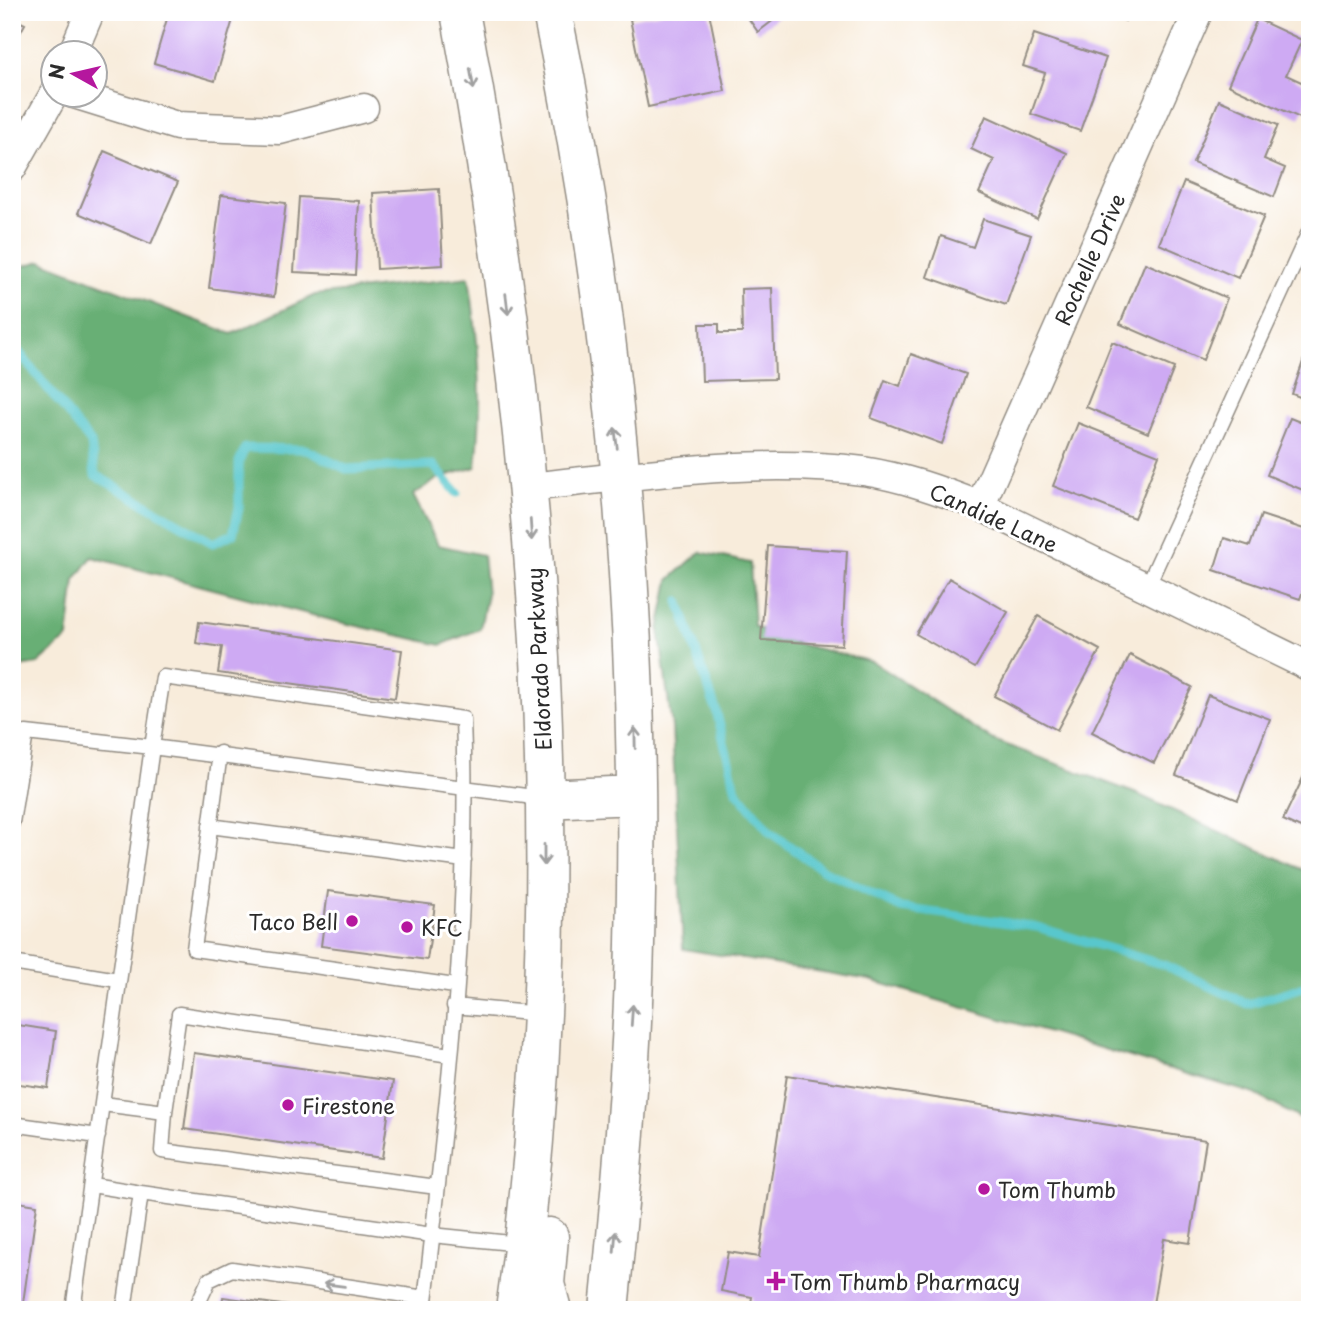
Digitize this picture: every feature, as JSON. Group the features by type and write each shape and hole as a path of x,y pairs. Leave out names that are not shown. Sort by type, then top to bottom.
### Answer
{"main road":[{"name":"Eldorado Parkway","path":"460,12 496,224 528,487 540,661 544,799 541,1014 525,1245 515,1310"},
{"path":"552,12 592,236 621,478 634,701 633,995 609,1310"},
{"path":"544,799 635,795"},
{"path":"535,1122 551,1179 545,1284 552,1310"}],"street":[{"path":"79,38 90,12"},
{"name":"Rochelle Drive","path":"979,506 1198,12"},
{"path":"108,105 177,126 279,130 364,107"},
{"path":"12,167 46,108"},
{"name":"Candide Lane","path":"528,487 717,469 800,467 863,471 937,488 1310,667"}],"lane":[{"path":"1146,589 1310,230"},
{"path":"73,1310 163,677 463,719 466,788 464,860 450,1055 425,1304 232,1269 209,1280 195,1310"},
{"path":"12,823 26,733 220,753 544,799"},
{"path":"220,753 194,949 455,986"},
{"path":"210,826 464,860"},
{"path":"12,963 118,979"},
{"path":"454,1006 541,1014"},
{"path":"437,1186 162,1151 165,1112 179,1014 450,1055"},
{"path":"103,1104 165,1112"},
{"path":"12,1124 98,1136"},
{"path":"92,1185 432,1235 525,1245"},
{"path":"124,1310 141,1193"}],"green space":[{"path":"41,261 232,334 315,295 469,277 479,372 480,417 476,467 439,478 413,495 438,545 483,555 487,594 480,629 441,645 331,620 92,557 75,580 68,638 38,664 12,668 12,269"},
{"path":"700,552 750,563 754,626 795,643 873,662 991,739 1137,794 1310,873 1310,1124 1255,1094 870,980 683,949 672,727 659,630 669,580"}],"building":[{"path":"169,12 221,12 234,16 215,81 154,63"},
{"path":"665,12 709,12 725,91 648,107 630,19"},
{"path":"744,12 784,12 758,32"},
{"path":"1106,12 1129,12 1125,21"},
{"path":"1279,12 1310,12 1310,25"},
{"path":"12,18 25,24 12,48"},
{"path":"1257,19 1302,40 1286,75 1310,86 1310,94 1300,118 1228,85"},
{"path":"1034,34 1106,58 1080,131 1031,114 1045,73 1023,66"},
{"path":"1219,100 1278,125 1264,159 1285,168 1274,197 1193,163"},
{"path":"986,116 1067,153 1037,219 979,193 994,160 971,149"},
{"path":"104,151 178,182 151,244 78,213"},
{"path":"1184,182 1264,216 1238,278 1159,244"},
{"path":"439,189 443,265 377,269 373,193"},
{"path":"221,195 286,203 274,297 209,288"},
{"path":"299,197 359,201 355,275 294,272"},
{"path":"983,219 1031,235 1006,305 927,277 941,236 973,247"},
{"path":"1145,263 1227,298 1203,360 1120,324"},
{"path":"772,288 775,379 702,381 700,324 719,324 719,333 742,333 741,289"},
{"path":"1112,342 1174,368 1148,433 1086,407"},
{"path":"1310,344 1310,401 1292,394"},
{"path":"911,354 966,374 942,444 871,418 885,380 900,386"},
{"path":"1290,418 1310,426 1310,493 1267,475"},
{"path":"1078,423 1159,455 1134,518 1053,486"},
{"path":"1261,515 1310,531 1310,570 1300,599 1214,570 1224,538 1250,546"},
{"path":"768,546 847,551 842,645 761,640"},
{"path":"949,578 1008,612 975,668 916,634"},
{"path":"1038,616 1100,650 1057,730 994,696"},
{"path":"199,622 402,650 395,698 218,673 222,647 196,643"},
{"path":"1130,655 1192,687 1154,763 1092,732"},
{"path":"1208,695 1270,719 1238,800 1176,775"},
{"path":"1310,763 1310,825 1307,831 1283,820"},
{"path":"328,891 435,905 427,960 321,946"},
{"path":"12,1024 56,1031 48,1088 12,1083"},
{"name":"Firestone","path":"194,1053 393,1081 382,1158 184,1129"},
{"name":"Tom Thumb","path":"787,1075 1206,1140 1190,1243 1164,1239 1152,1310 750,1310 752,1297 721,1291 728,1252 759,1257"},
{"path":"12,1201 37,1205 22,1310 12,1310"},
{"path":"223,1297 304,1308 304,1310 221,1310"}],"waterway":[{"path":"12,353 18,351 91,443 95,475 213,543 233,534 239,508 239,462 245,448 305,449 346,469 433,465 457,493"},
{"path":"679,601 716,710 736,790 770,832 823,870 901,908 1037,927 1164,965 1248,1004 1310,985"}],"place":[{"name":"Taco Bell","path":"352,921"},
{"name":"KFC","path":"407,927"},
{"name":"Firestone","path":"288,1105"},
{"name":"Tom Thumb","path":"984,1189"},
{"name":"Tom Thumb Pharmacy","path":"776,1281"}]}
